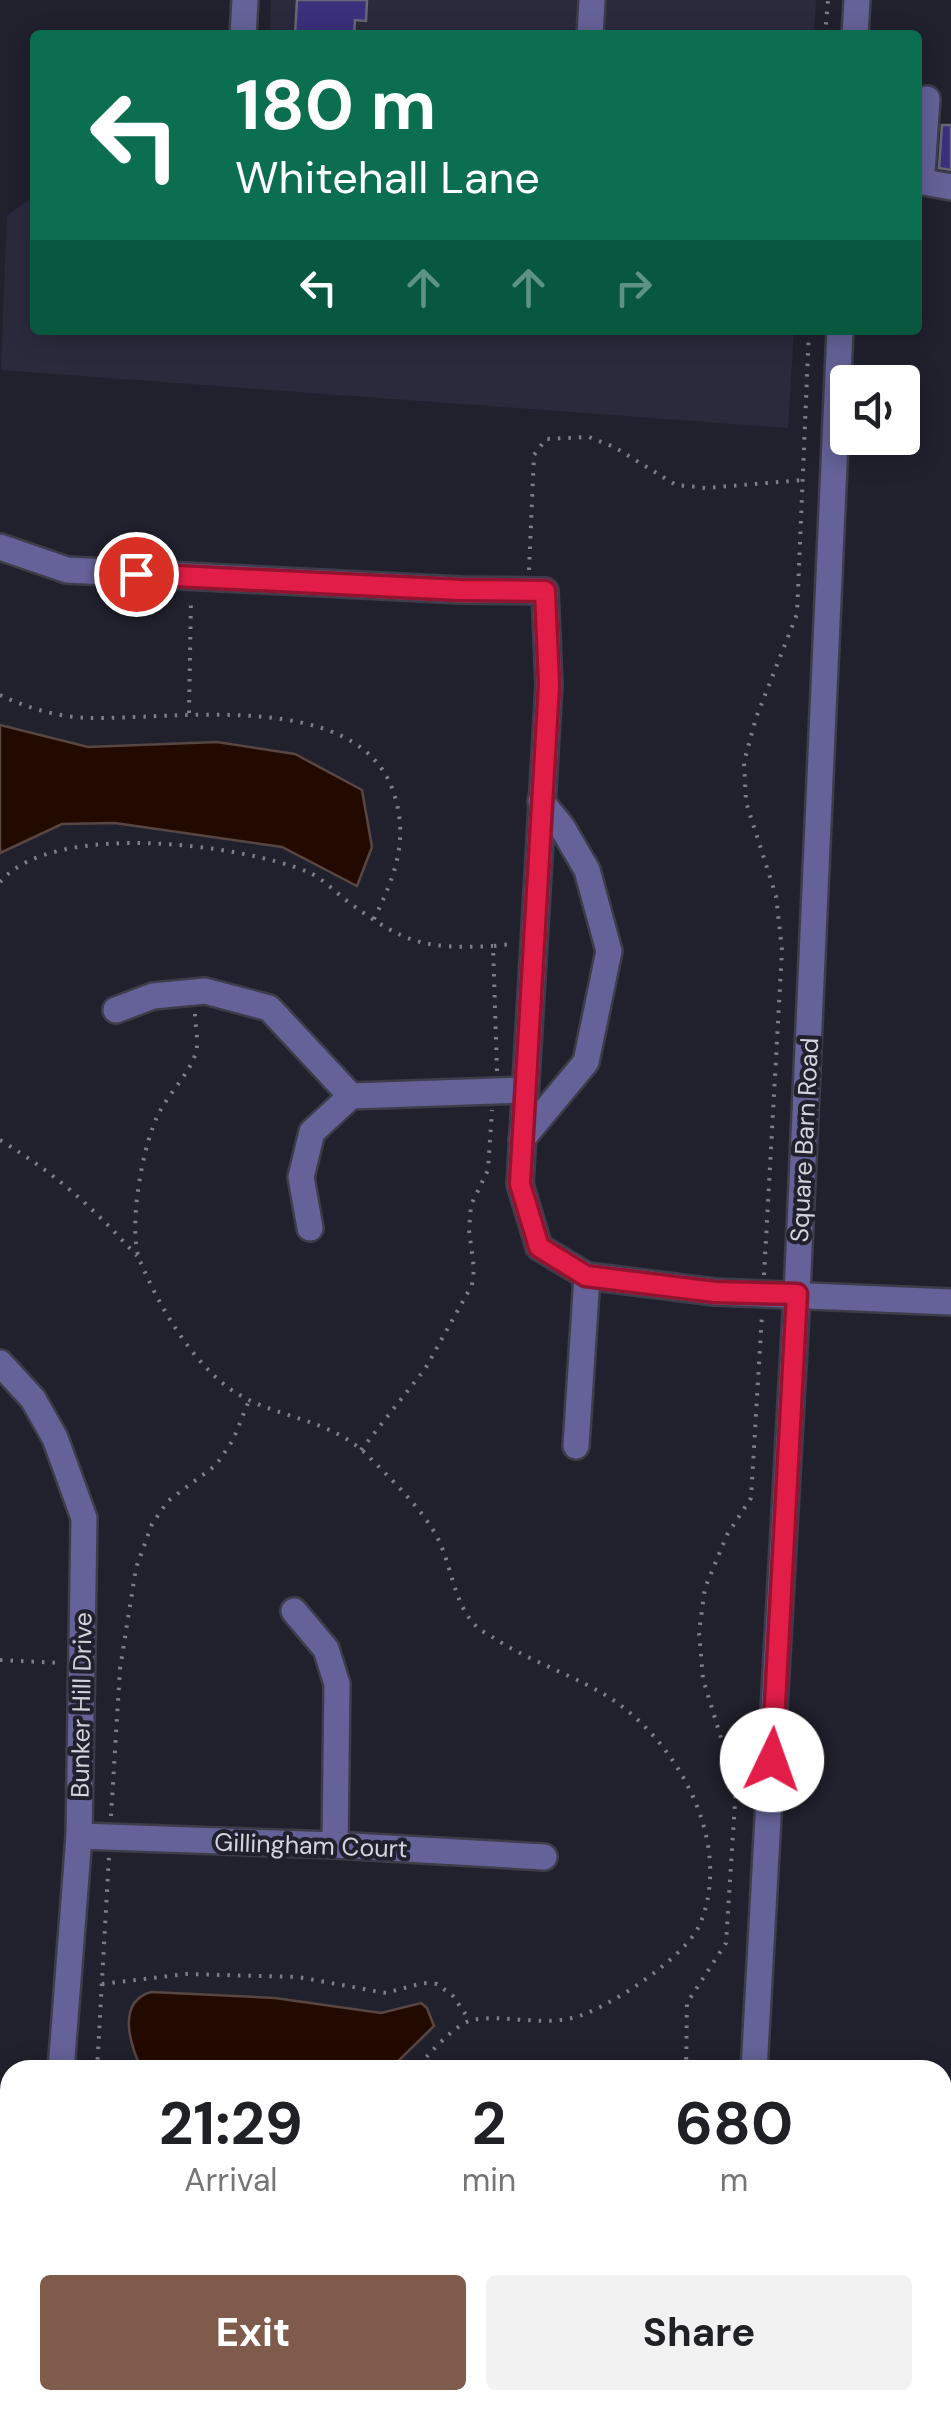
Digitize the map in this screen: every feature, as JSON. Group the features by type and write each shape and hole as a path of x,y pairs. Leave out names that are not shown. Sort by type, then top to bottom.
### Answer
{"street":[{"path":"244,30 246,0"},
{"path":"590,30 592,0"},
{"path":"855,30 857,0"},
{"path":"922,172 928,99"},
{"path":"922,179 951,188"},
{"name":"Square Barn Road","path":"755,2060 797,1294 840,335"},
{"path":"0,547 67,570 545,591 549,685 520,1184 539,1247 586,1276 715,1292 951,1302"},
{"path":"522,1139 586,1062 609,951 587,870 542,801"},
{"path":"116,1010 154,996 205,991 269,1008 351,1096"},
{"path":"310,1228 301,1177 312,1132 351,1096 524,1090"},
{"path":"576,1446 586,1276"},
{"name":"Bunker Hill Drive","path":"0,1363 32,1399 55,1438 84,1518 79,1836 62,2060"},
{"path":"294,1611 326,1650 337,1684 336,1845"},
{"name":"Gillingham Court","path":"79,1836 544,1857"}],"path":[{"path":"825,30 828,0"},
{"path":"686,2060 688,2003 726,1943 736,1787 703,1679 698,1632 704,1588 727,1535 752,1498 782,950 776,896 746,802 744,762 756,718 796,614 809,335"},
{"path":"528,590 534,455 546,440 589,437 614,446 676,485 706,488 804,480"},
{"path":"189,713 192,575"},
{"path":"0,695 24,707 85,718 189,713 294,722 341,734 368,753 389,780 401,813 394,878 374,919"},
{"path":"0,882 8,872 58,849 124,842 166,845 263,857 312,874 411,942 446,948 533,941"},
{"path":"361,1450 425,1368 472,1285 471,1204 488,1170 497,1070 493,946"},
{"path":"138,1256 136,1222 144,1163 158,1114 196,1051 194,992"},
{"path":"0,1140 48,1170 86,1201 138,1256 158,1298 198,1358 234,1391 331,1430 361,1450 438,1538 456,1591 475,1626 518,1654 615,1701 660,1741 692,1794 706,1838 709,1880 700,1925 681,1949 611,2002 573,2018 469,2020 424,2060"},
{"path":"98,2060 120,1669 136,1568 152,1524 168,1501 216,1465 234,1440 250,1398"},
{"path":"102,1984 161,1976 232,1974 298,1977 386,1993 423,1983 437,1984 453,1996 469,2020"}],"shaded area":[{"path":"271,0 816,0 814,30 270,30"},
{"path":"30,199 30,335 794,335 788,428 1,370 7,215"},
{"path":"0,725 88,747 217,742 295,754 362,790 372,847 357,886 282,847 115,823 62,824 0,853"},
{"path":"151,1992 275,1998 381,2013 421,2003 434,2026 399,2060 138,2060 129,2025 133,2005"}],"building":[{"path":"297,0 367,0 366,21 355,20 354,30 295,30"},
{"path":"942,125 951,125 951,170 939,168"}],"route":[{"path":"136,574 545,591 549,685 520,1184 539,1247 586,1276 715,1292 797,1294 772,1760"}]}
